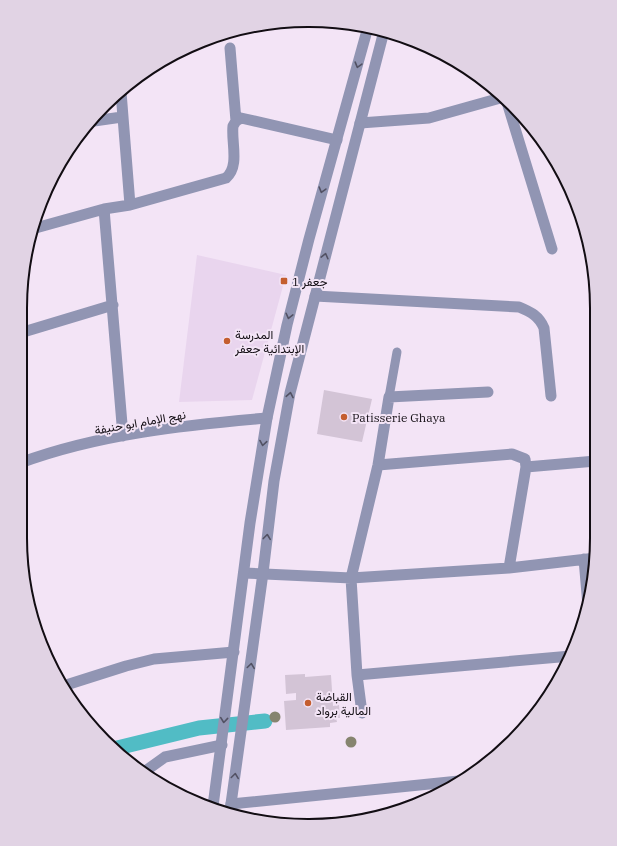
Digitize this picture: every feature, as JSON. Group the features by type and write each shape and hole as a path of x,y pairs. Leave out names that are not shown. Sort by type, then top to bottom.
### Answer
{"street":[{"path":"213,802 250,523 267,418 287,325 367,33"},
{"path":"231,808 274,481 290,393 382,37"},
{"path":"40,227 104,209 130,205 226,178 234,166 233,128 236,121 230,48"},
{"path":"121,98 130,205"},
{"path":"360,123 429,118 497,100"},
{"path":"509,110 552,249"},
{"path":"99,120 122,117"},
{"path":"236,121 241,118 250,119 337,140"},
{"path":"104,209 123,436"},
{"path":"315,296 519,307 532,312 541,320 544,328 551,396"},
{"path":"27,331 113,306"},
{"path":"362,713 351,578 378,465 397,352"},
{"path":"389,397 488,392"},
{"name":"نهج الإمام ابو حنيفة","path":"27,460 44,454 123,436 207,424 267,418"},
{"path":"378,465 512,454 525,459 526,467 508,568"},
{"path":"526,467 590,462"},
{"path":"584,559 586,585"},
{"path":"244,573 351,578 508,568 589,559"},
{"path":"69,684 126,666 154,659 234,652"},
{"path":"358,675 564,657"},
{"path":"148,769 165,758 222,741"},
{"path":"232,808 446,782"}],"shaded area":[{"name":"المدرسة الإبتدائية جعفر","path":"197,255 286,275 252,400 179,402"}],"building":[{"name":"Patisserie Ghaya","path":"324,390 372,399 362,442 317,434"},
{"name":"القباضة المالية برواد","path":"305,674 305,677 331,675 333,706 339,705 340,718 336,718 337,722 330,723 330,727 286,730 284,701 296,700 296,693 286,694 285,675"}],"waterway":[{"path":"121,747 199,728 265,721"}],"place":[{"name":"جعفر 1","path":"284,281"},
{"name":"المدرسة الإبتدائية جعفر","path":"227,341"},
{"name":"Patisserie Ghaya","path":"344,417"},
{"name":"القباضة المالية برواد","path":"308,703"}]}
